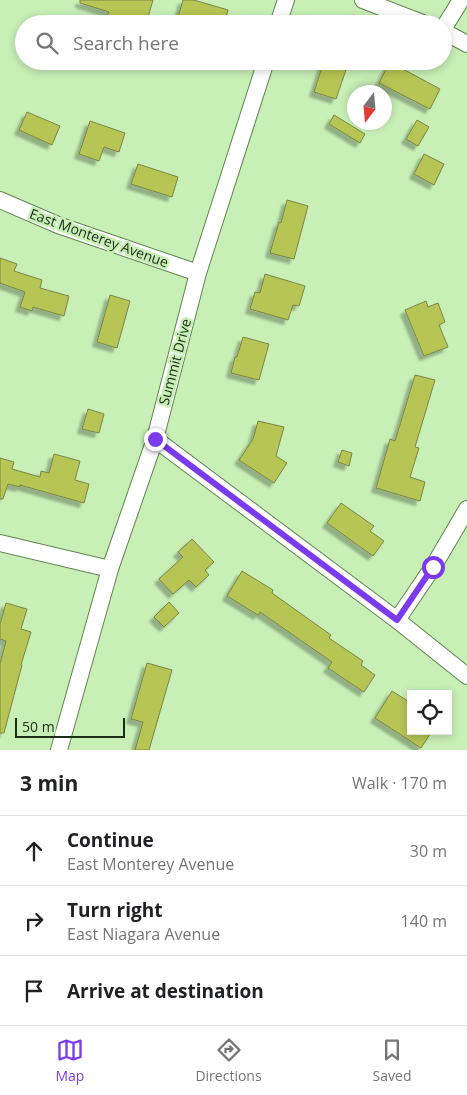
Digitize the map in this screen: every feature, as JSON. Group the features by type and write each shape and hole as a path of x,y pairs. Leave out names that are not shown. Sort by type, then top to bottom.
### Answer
{"street":[{"path":"281,15 286,0"},
{"path":"363,0 402,15"},
{"path":"452,15 461,0"},
{"path":"452,35 467,44"},
{"name":"Summit Drive","path":"59,750 110,569 155,439 198,273 263,70"},
{"name":"East Monterey Avenue","path":"0,200 58,226 198,273"},
{"path":"155,439 397,620 467,676"},
{"path":"397,620 433,567 467,509"},
{"path":"0,543 110,569"}],"building":[{"path":"80,0 153,0 149,15 108,15 109,12 80,3"},
{"path":"183,0 194,0 228,10 227,15 179,15"},
{"path":"321,70 346,70 336,99 314,92"},
{"path":"386,70 405,70 440,89 430,109 392,90 392,85 379,83"},
{"path":"27,112 60,126 52,145 19,130"},
{"path":"334,115 347,123 347,130 358,130 365,134 360,143 329,124"},
{"path":"417,120 429,127 418,146 406,139"},
{"path":"90,121 125,133 119,152 104,147 99,161 79,154"},
{"path":"424,154 444,164 434,185 414,174"},
{"path":"138,164 178,177 172,197 131,184"},
{"path":"287,200 308,206 294,259 270,253"},
{"path":"0,258 17,264 14,271 42,280 40,288 69,296 64,316 33,307 32,311 20,307 25,292 0,283"},
{"path":"265,274 305,286 299,306 293,305 288,320 250,309 255,292 260,293"},
{"path":"110,295 130,301 117,348 97,342"},
{"path":"426,301 428,307 438,303 445,322 439,325 448,347 424,356 405,310"},
{"path":"243,337 269,344 259,380 231,373"},
{"path":"415,375 435,380 415,447 419,448 410,477 425,482 420,501 376,488 390,439 395,441"},
{"path":"88,409 104,414 99,433 82,429"},
{"path":"258,421 284,427 276,456 287,463 274,483 239,460 253,439"},
{"path":"342,450 352,453 349,466 338,462"},
{"path":"54,454 80,461 75,480 89,484 84,503 20,485 20,487 8,484 3,499 0,499 0,458 14,462 12,469 40,477 41,471 49,473"},
{"path":"341,503 374,526 370,531 384,541 373,556 327,523"},
{"path":"192,539 214,562 205,570 209,575 196,587 189,580 173,594 159,579 183,557 178,552"},
{"path":"242,571 273,590 272,593 331,635 329,638 363,661 361,665 375,675 364,692 328,668 332,662 260,612 258,615 227,596"},
{"path":"169,602 179,613 164,627 154,617"},
{"path":"6,603 27,609 21,629 31,632 4,733 0,733 0,664 6,641 0,639 0,624"},
{"path":"147,663 172,670 149,750 135,750 143,722 131,719"},
{"path":"392,691 407,700 407,735 429,735 421,748 375,718"}],"route":[{"path":"155,439 397,620 433,567"}]}
